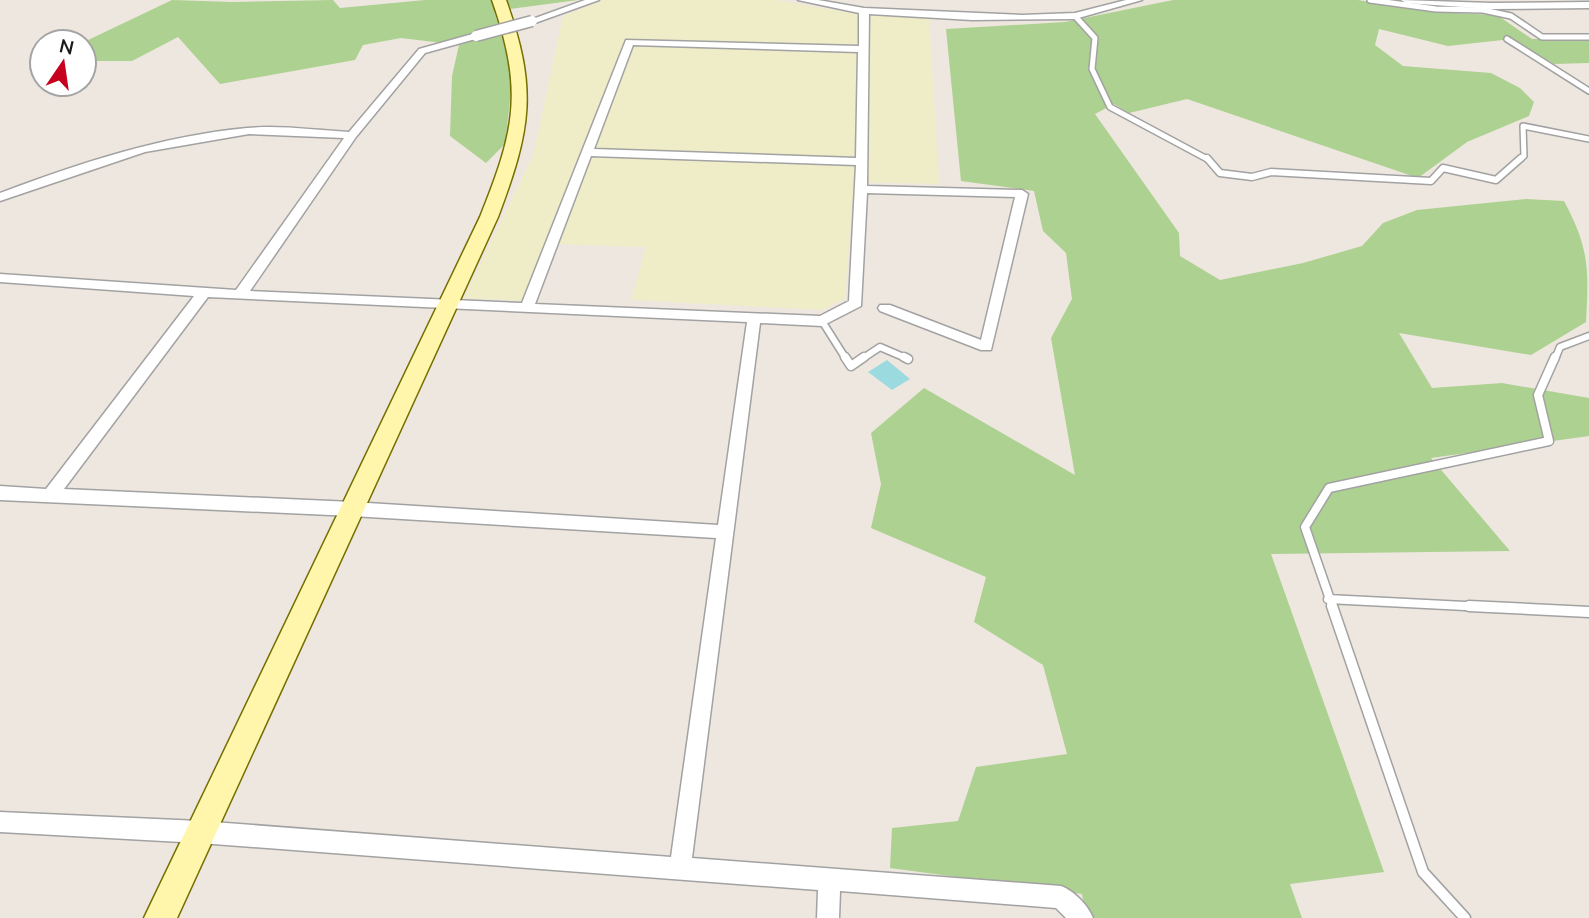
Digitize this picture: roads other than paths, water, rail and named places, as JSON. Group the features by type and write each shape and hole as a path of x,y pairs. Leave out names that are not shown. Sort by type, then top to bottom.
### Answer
{"street":[{"path":"160,918 449,304 503,181 511,159 521,81 499,0"},
{"path":"240,295 352,135 422,51 532,21 594,0"},
{"path":"803,0 864,11 972,18 1075,16 1138,0"},
{"path":"1406,0 1491,6 1589,5"},
{"path":"0,278 240,295 822,321 856,303 862,189 860,162 864,11"},
{"path":"527,308 629,42 863,49"},
{"path":"0,197 50,178 143,149 249,131 352,135"},
{"path":"588,152 860,162"},
{"path":"862,189 1022,194 986,347 885,308"},
{"path":"50,496 204,293"},
{"path":"680,867 754,319"},
{"path":"0,492 352,509 724,532"},
{"path":"0,822 200,832 1061,897 1082,918"},
{"path":"828,918 829,881"}],"lane":[{"path":"1370,0 1436,9 1483,10 1511,16 1542,37 1589,37"},
{"path":"1075,16 1096,38 1092,69 1110,107 1208,159 1220,173 1252,177 1271,172 1431,181 1443,168 1496,180 1524,156 1523,126 1589,139"},
{"path":"1507,39 1589,91"},
{"path":"822,321 851,366 880,347 908,359"},
{"path":"1465,918 1423,872 1305,527 1329,488 1436,463 1549,442 1538,395 1560,347 1589,336"},
{"path":"1328,599 1589,612"}],"water":[{"path":"887,360 910,379 892,390 868,372"}]}
